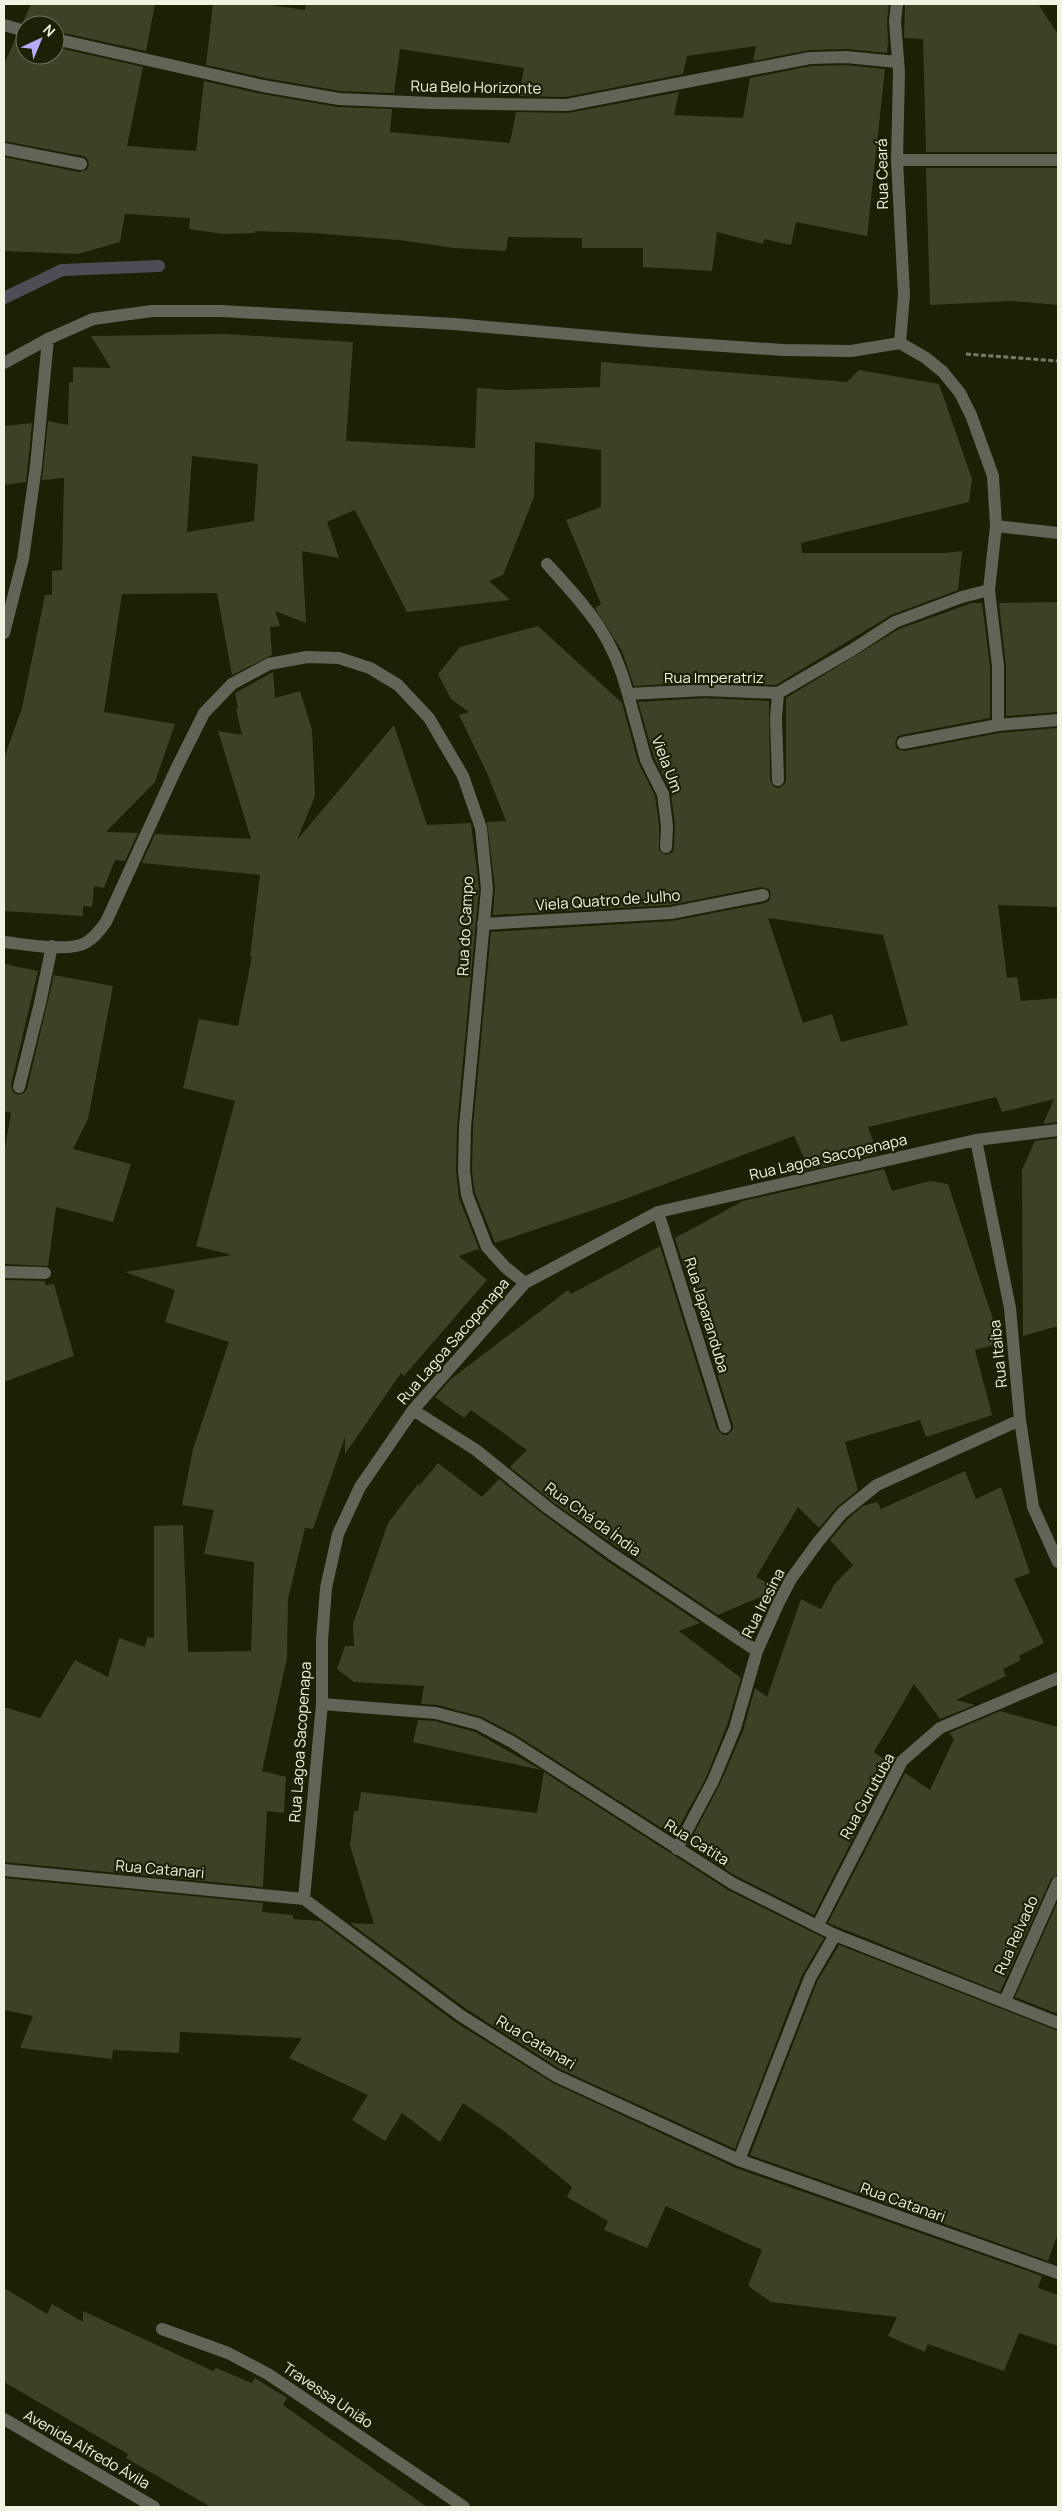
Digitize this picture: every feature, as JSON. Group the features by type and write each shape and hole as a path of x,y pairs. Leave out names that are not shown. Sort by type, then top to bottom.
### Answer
{"street":[{"name":"Rua Ceará","path":"897,4 895,21 897,62 896,160 904,295 900,343"},
{"name":"Rua Belo Horizonte","path":"65,40 254,84 338,99 432,103 567,105 810,58 846,58 897,62"},
{"path":"4,148 81,164"},
{"path":"896,160 1058,160"},
{"path":"4,363 48,339 93,319 152,311 222,311 464,325 783,350 851,351 900,343 926,358 943,372 960,394 971,415 993,476 996,526 989,590 998,666 998,725"},
{"path":"4,632 8,602 23,559 35,475 48,339"},
{"path":"996,526 1058,533"},
{"path":"547,564 579,599 609,640 628,694"},
{"name":"Rua Imperatriz","path":"628,694 705,690 778,693 852,650 895,622 962,596 989,590"},
{"name":"Rua do Campo","path":"4,942 74,946 86,943 98,934 106,922 176,769 204,713 232,684 269,664 307,657 339,658 370,668 398,685 429,718 463,776 481,828 487,890 465,1126 465,1179 467,1195 487,1247 505,1267 525,1283"},
{"path":"778,693 776,718 778,780"},
{"name":"Viela Um","path":"628,694 646,760 663,794 667,826 666,846"},
{"path":"903,743 998,725 1058,720"},
{"name":"Viela Quatro de Julho","path":"483,924 671,913 763,895"},
{"path":"19,1087 52,946"},
{"name":"Rua Lagoa Sacopenapa","path":"304,1899 322,1704 322,1640 326,1588 338,1534 360,1487 413,1410 525,1283 658,1212 976,1140 1058,1130"},
{"name":"Rua Itaíba","path":"976,1140 1010,1308 1020,1420 1033,1507 1058,1562"},
{"name":"Rua Japaranduba","path":"658,1212 725,1427"},
{"path":"4,1272 45,1273"},
{"name":"Rua Chá da Índia","path":"413,1410 476,1450 548,1508 612,1554 757,1651"},
{"name":"Rua Iresina","path":"677,1849 713,1781 735,1728 757,1651 791,1579 842,1514 877,1485 1020,1420"},
{"name":"Rua Gurutuba","path":"818,1925 902,1761 940,1728 1058,1678"},
{"name":"Rua Catita","path":"322,1704 436,1713 478,1724 512,1742 732,1883 818,1925 834,1935 1058,2023"},
{"name":"Rua Catanari","path":"4,1870 304,1899 460,2015 556,2076 740,2160 1058,2273"},
{"name":"Rua Relvado","path":"1005,2001 1058,1882"},
{"path":"740,2160 810,1978 834,1935"},
{"name":"Travessa União","path":"162,2329 228,2352 268,2374 464,2507"},
{"name":"Avenida Alfredo Ávila","path":"4,2419 154,2507"}],"path":[{"path":"926,358 968,354 1058,361"}],"building":[{"path":"31,4 155,4 146,51 65,33 65,15 26,15"},
{"path":"213,4 263,4 305,10 306,4 889,4 887,21 888,42 887,53 847,49 810,50 753,61 756,46 687,56 683,74 566,97 519,96 524,68 400,49 394,93 340,91 265,78 206,65"},
{"path":"905,4 1038,4 1058,34 1058,152 926,152 923,39 904,38"},
{"path":"15,39 15,65 65,65 65,49 143,67 127,146 196,151 204,81 262,94 338,107 392,109 390,132 510,143 516,112 568,113 679,92 674,115 743,118 750,78 811,66 846,65 885,69 867,236 796,222 791,245 764,239 763,244 717,232 712,271 643,267 643,248 582,248 582,238 508,237 506,251 454,248 399,240 314,233 255,231 255,233 223,234 189,229 190,218 125,214 120,242 78,254 4,251 4,157 79,172 87,170 89,165 87,158 83,156 4,141 4,65"},
{"path":"926,168 1058,168 1058,305 1012,301 930,305"},
{"path":"226,334 353,342 346,441 475,448 477,388 505,390 600,387 601,362 847,382 859,370 939,384 972,479 969,502 801,543 802,553 945,553 962,551 958,590 891,615 776,685 705,682 634,686 622,651 595,608 601,604 566,520 601,507 601,450 535,442 534,497 503,575 489,581 510,600 407,612 355,510 327,522 339,558 302,551 306,623 275,611 280,626 270,627 272,655 232,675 217,593 122,594 104,712 175,724 155,782 106,832 138,833 125,861 115,860 104,888 94,886 92,907 83,906 83,916 4,911 4,758 22,708 45,595 52,595 52,571 62,570 64,478 42,480 48,421 68,425 69,382 73,382 73,367 111,368 91,336","holes":["192,456 258,464 254,521 187,532"]},
{"path":"32,423 26,482 4,485 4,426"},
{"path":"1058,602 1058,712 1006,716 1006,666 999,603"},
{"path":"972,603 982,603 990,666 990,718 901,735 897,737 895,744 897,749 905,751 999,733 1058,728 1058,907 998,905 1007,978 1017,977 1021,1001 1058,998 1058,1122 1043,1124 1054,1099 1002,1112 996,1097 868,1127 878,1154 796,1173 808,1166 794,1136 614,1203 495,1243 475,1193 472,1171 473,1127 491,932 672,921 765,903 769,901 771,894 769,889 761,887 670,905 493,915 495,888 487,822 506,821 487,773 459,715 469,712 451,699 438,674 460,647 538,626 622,703 638,762 655,796 659,826 659,850 666,855 673,852 674,847 675,825 671,793 654,757 638,702 705,698 769,701 770,780 774,787 779,788 785,784 786,780 786,698 899,629","holes":["768,918 883,935 908,1025 841,1042 832,1014 803,1023"]},
{"path":"273,672 275,698 300,691 312,730 315,796 297,840 394,725 427,825 471,823 479,889 457,1126 456,1171 459,1198 479,1249 459,1256 487,1280 404,1376 401,1373 345,1454 345,1437 313,1529 305,1528 288,1599 287,1658 262,1771 286,1777 284,1813 267,1811 263,1887 4,1862 4,1707 40,1718 75,1660 108,1677 119,1638 145,1647 147,1637 154,1638 154,1526 183,1525 188,1652 251,1651 254,1562 204,1554 214,1510 182,1505 193,1449 229,1342 165,1322 175,1290 125,1272 232,1255 196,1246 235,1101 183,1088 199,1019 238,1026 252,957 250,957 260,875 142,863 155,834 251,839 218,731 242,735 236,709 238,708 235,693"},
{"path":"4,964 38,971 11,1085 13,1092 18,1095 24,1093 27,1089 54,975 113,986 88,1119 73,1149 131,1164 113,1222 56,1207 48,1266 4,1264 4,1154 11,1113 4,1111"},
{"path":"1058,1138 1058,1326 1023,1336 1022,1170 1035,1141"},
{"path":"884,1169 892,1191 930,1181 948,1184 1001,1343 975,1350 992,1415 926,1437 920,1420 845,1442 858,1490 837,1507 819,1528 798,1507 756,1577 777,1588 776,1590 718,1615 553,1502 510,1467 527,1450 471,1410 464,1418 435,1397 451,1379 568,1290 571,1294 660,1246 717,1429 723,1435 728,1435 733,1429 733,1425 675,1238 743,1201"},
{"path":"4,1280 45,1281 45,1285 54,1284 74,1356 4,1382"},
{"path":"438,1463 482,1497 499,1479 607,1561 700,1623 679,1631 741,1678 727,1725 706,1778 674,1836 516,1735 482,1717 438,1705 421,1704 424,1686 354,1682 337,1669 345,1646 354,1646 353,1624 388,1523 418,1484 419,1486"},
{"path":"965,1471 976,1499 1001,1487 1030,1573 1014,1579 1044,1643 1019,1656 1021,1660 1003,1669 1006,1676 956,1700 975,1705 940,1719 914,1684 874,1752 891,1764 814,1915 736,1876 688,1845 720,1784 743,1731 755,1688 767,1697 801,1599 821,1609 834,1585 853,1565 830,1540 848,1519 863,1506 877,1502 881,1509"},
{"path":"1000,1711 1058,1727 1058,1874 1051,1879 1000,1992 828,1923 905,1773 930,1790 954,1739 949,1733"},
{"path":"418,1720 435,1721 475,1732 541,1770 413,1742"},
{"path":"544,1772 728,1890 824,1938 802,1975 735,2149 560,2069 465,2008 350,1923 374,1924 350,1846 354,1811 358,1811 361,1792 537,1813"},
{"path":"4,1878 263,1903 262,1912 293,1915 293,1919 320,1921 455,2022 553,2083 736,2168 1042,2276 1038,2288 1058,2295 1058,2346 1019,2333 1004,2371 928,2344 925,2352 888,2336 897,2317 771,2302 748,2286 762,2250 666,2206 647,2248 604,2230 608,2221 567,2197 572,2187 504,2131 463,2103 440,2142 402,2113 385,2141 352,2120 368,2095 289,2058 302,2038 180,2032 179,2053 113,2050 112,2059 20,2048 33,2016 4,2010"},
{"path":"1058,1901 1058,2014 1015,1997"},
{"path":"839,1945 1058,2031 1058,2233 1048,2261 750,2155 817,1982"},
{"path":"4,2288 47,2314 52,2304 83,2322 83,2311 213,2371 216,2368 252,2383 255,2378 287,2398 283,2405 427,2507 211,2507 126,2458 128,2454 4,2382"}],"waterway":[{"path":"4,298 62,270 159,266"}]}
